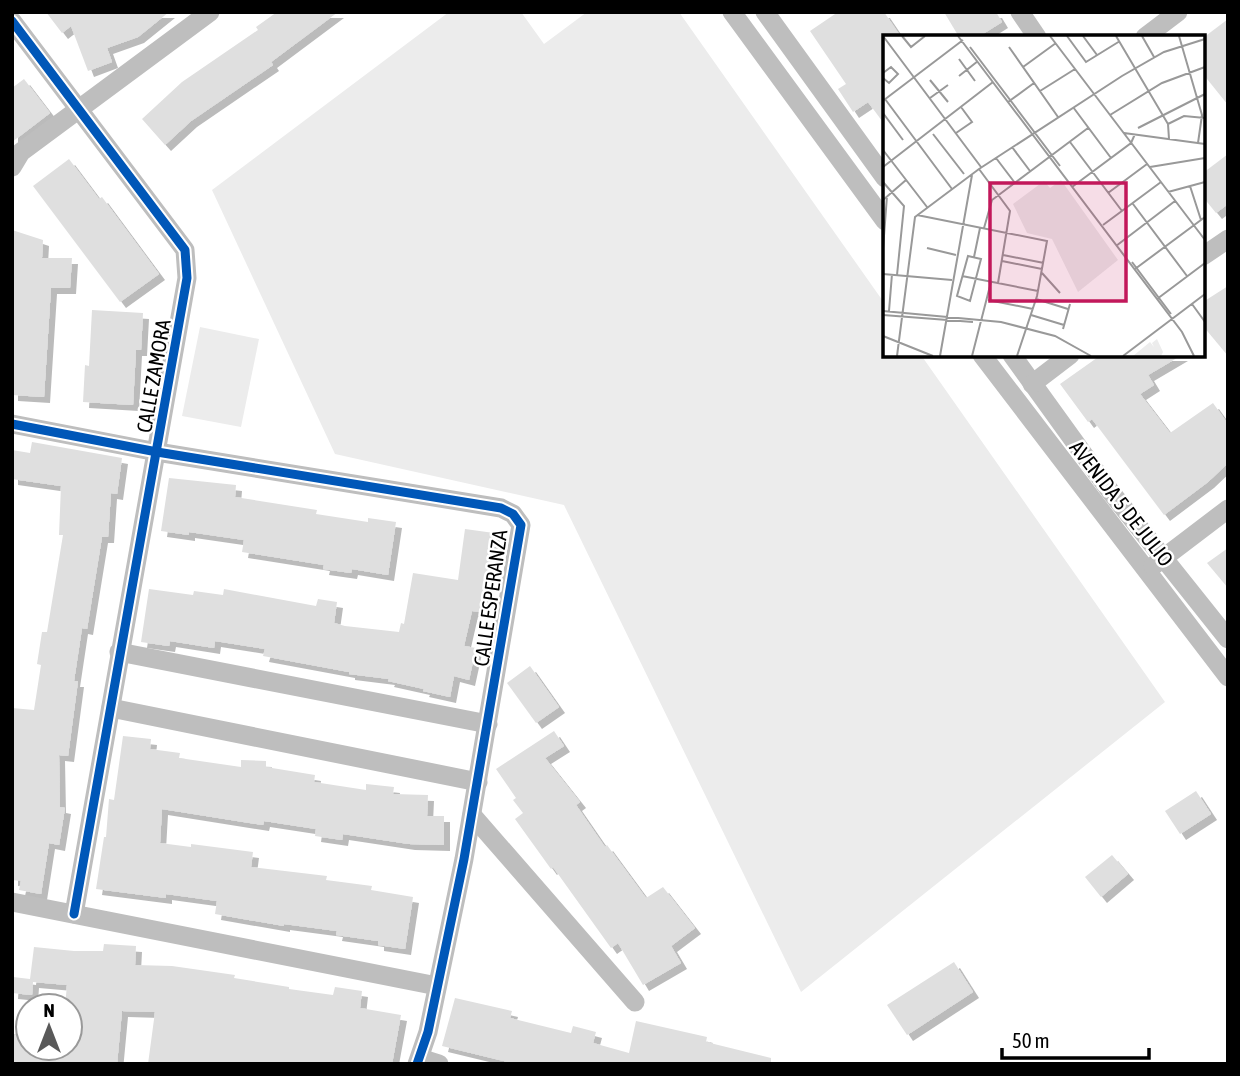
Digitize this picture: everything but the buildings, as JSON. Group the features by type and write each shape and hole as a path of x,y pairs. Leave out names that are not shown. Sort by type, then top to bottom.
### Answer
{"street":[{"path":"12,167 21,152 210,12"},
{"path":"732,12 883,218"},
{"path":"1020,12 1036,35"},
{"path":"1148,35 1178,12"},
{"path":"751,37 774,16 883,175"},
{"name":"CALLE ZAMORA","path":"12,21 185,250 187,278 74,914"},
{"path":"1205,255 1228,239"},
{"name":"AVENIDA 5 DE JULIO","path":"984,357 1228,677"},
{"name":"AVENIDA 5 DE JULIO","path":"1013,357 1110,491 1228,639"},
{"path":"1032,384 1067,357"},
{"name":"CALLE ESPERANZA","path":"12,424 157,452 501,508 513,514 521,525 472,815 437,986 418,1061"},
{"path":"1146,570 1228,509"},
{"path":"119,652 488,723"},
{"path":"111,708 478,782"},
{"path":"472,815 635,1002"},
{"path":"12,902 437,986"},
{"path":"418,1061 439,1064"}],"shaded area":[{"path":"449,12 521,12 544,44 587,12 679,12 883,301 883,357 922,357 1165,702 801,992 564,505 335,454 212,190"},
{"path":"200,327 259,339 241,427 182,416"}],"cycle path":[{"path":"12,21 185,250 187,278 74,914"},
{"path":"12,424 157,452 501,508 513,514 521,525 464,859 428,1032 417,1064"}]}
